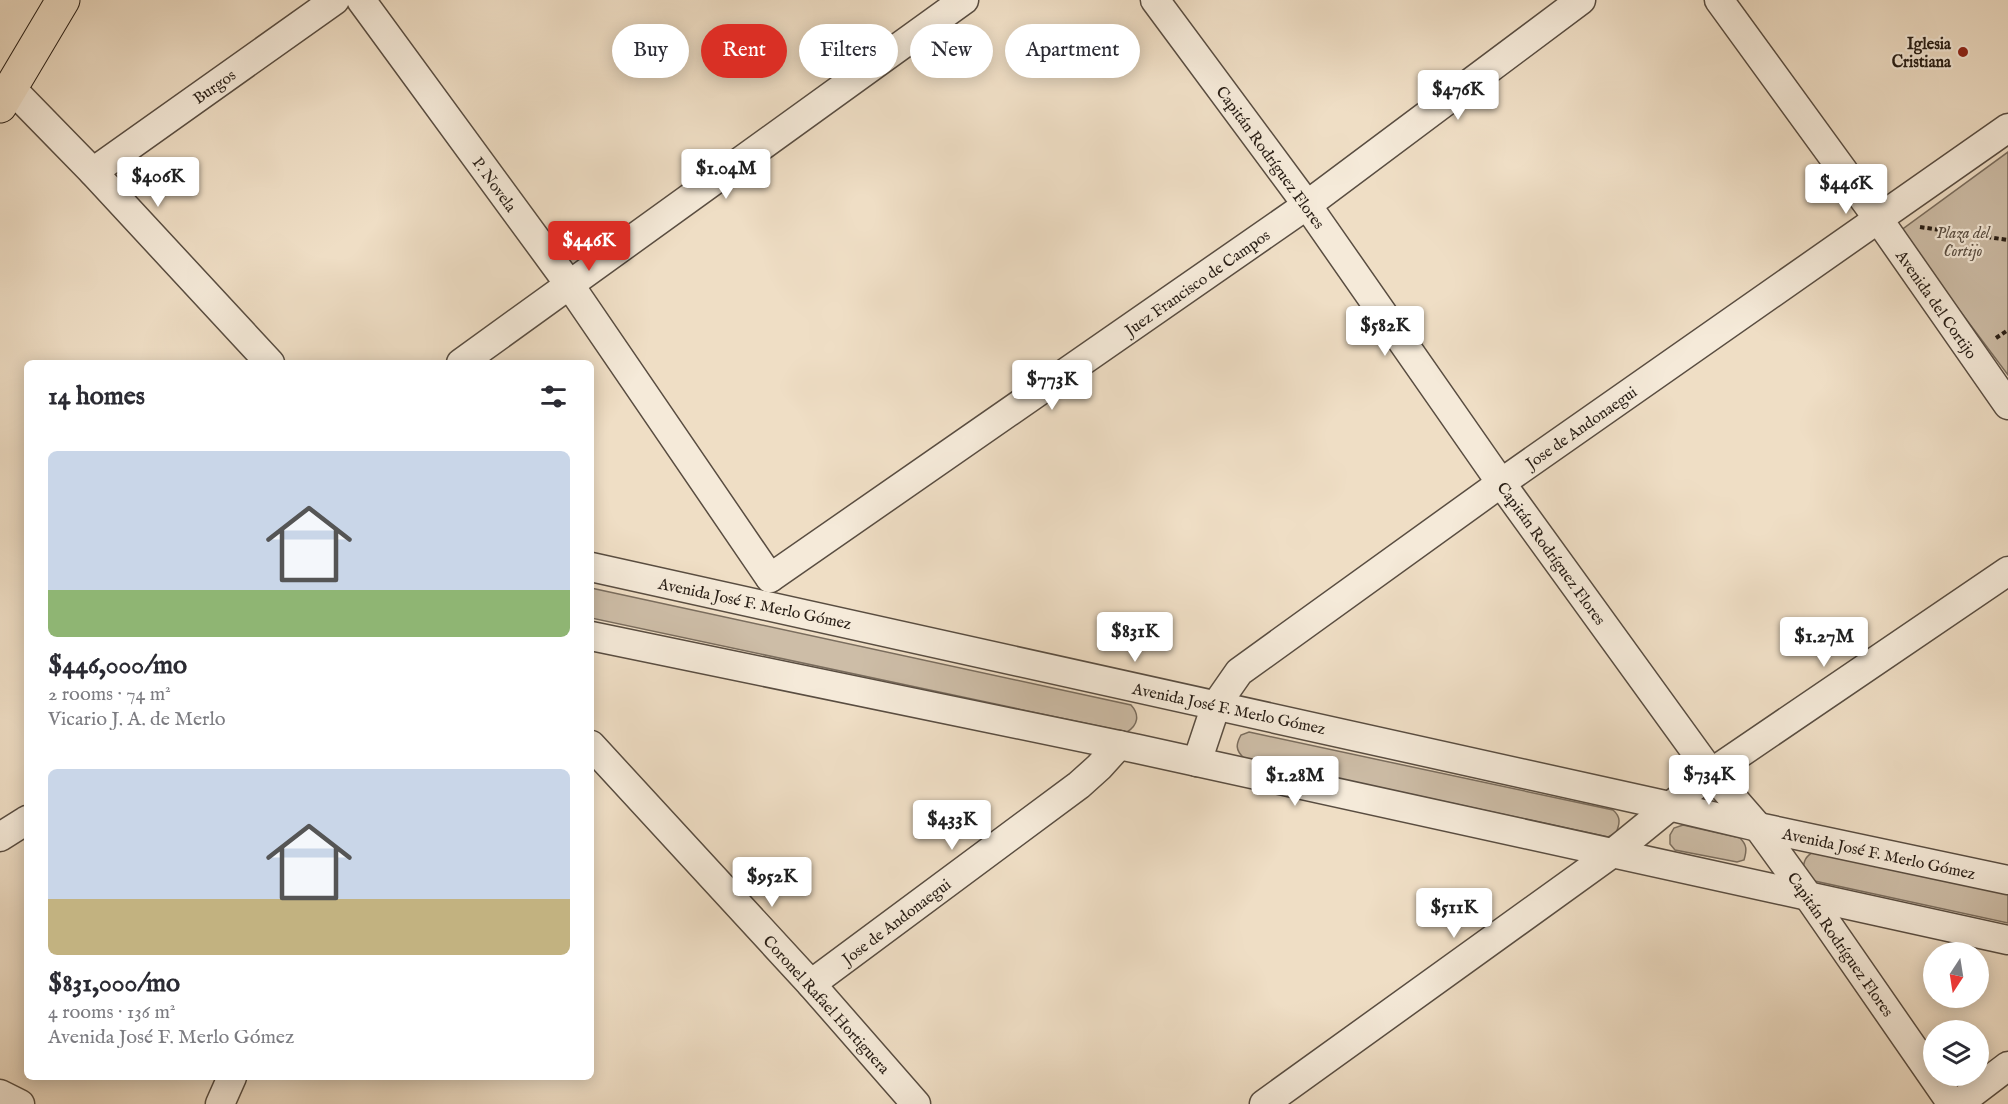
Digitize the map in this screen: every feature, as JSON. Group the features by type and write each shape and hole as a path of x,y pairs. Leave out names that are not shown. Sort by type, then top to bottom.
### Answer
{"main road":[{"path":"5,97 63,0"}],"street":[{"name":"Burgos","path":"93,172 335,0"},
{"name":"P. Novela","path":"361,0 569,284 770,578"},
{"path":"465,360 964,0"},
{"name":"Capitán Rodríguez Flores","path":"1155,0 1307,205 1501,483 1711,772 1758,827 1808,896 1952,1104"},
{"name":"Juez Francisco de Campos","path":"770,578 1307,205 1581,0"},
{"name":"Avenida del Cortijo","path":"1719,0 1879,220 2008,405"},
{"path":"5,97 93,172 267,360"},
{"name":"Jose de Andonaegui","path":"1197,762 1216,705 1239,672 1501,483 2008,128"},
{"name":"Avenida José F. Merlo Gómez","path":"594,568 1758,827 2008,880"},
{"path":"1264,1104 1614,852 1711,772 2008,571"},
{"path":"768,607 770,578"},
{"path":"594,637 1119,745 2008,940"},
{"name":"Jose de Andonaegui","path":"811,984 1079,785 1119,745"},
{"name":"Coronel Rafael Hortiguera","path":"594,748 811,984 916,1104"},
{"path":"0,837 24,822"},
{"path":"1958,1104 2008,1066"},
{"path":"220,1104 231,1080"},
{"path":"0,1094 20,1104"}],"path":[{"path":"1879,220 2008,240"}],"green space":[{"name":"Plaza del Cortijo","path":"2008,152 2008,375 1900,231"},
{"path":"594,589 1131,705 1137,716 1134,726 1127,732 594,619"},
{"path":"1249,732 1613,810 1619,818 1618,826 1616,833 1608,837 1244,758 1237,744 1241,735"},
{"path":"1683,825 1740,838 1746,848 1744,860 1737,862 1675,850 1670,844 1670,835 1674,828"},
{"path":"1815,851 2008,893 2008,923 1810,880 1803,873 1803,866 1807,857"}],"place":[{"name":"Iglesia Cristiana","path":"1963,52"}]}
